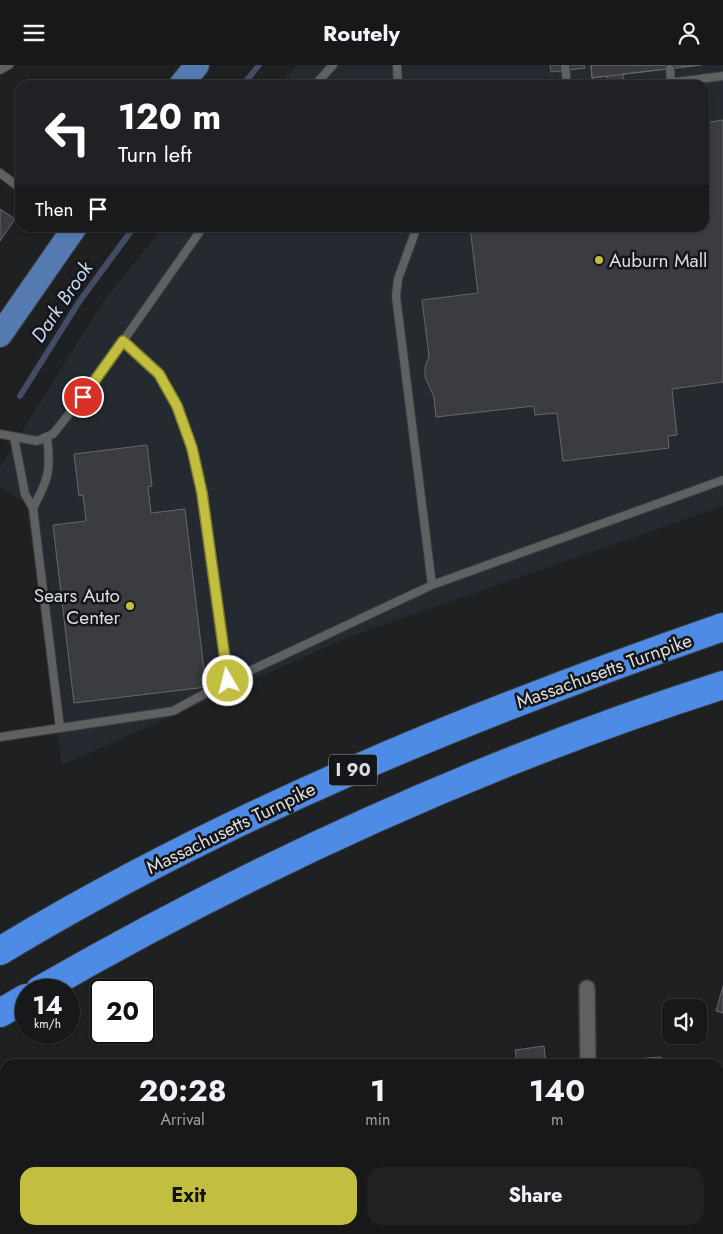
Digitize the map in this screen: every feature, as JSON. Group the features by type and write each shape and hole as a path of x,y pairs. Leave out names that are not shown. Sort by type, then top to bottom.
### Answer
{"highway":[{"name":"Massachusetts Turnpike","path":"0,951 64,913 184,849 322,783 542,693 723,627"},
{"path":"60,979 200,902 368,822 553,745 723,685"},
{"path":"0,1013 15,1004"}],"main road":[{"path":"184,80 197,65"},
{"path":"0,335 72,232"}],"street":[{"path":"587,988 588,1059"}],"lane":[{"path":"0,70 8,65"},
{"path":"322,80 333,65"},
{"path":"397,65 398,80"},
{"path":"565,65 566,80"},
{"path":"670,69 671,80"},
{"path":"693,80 723,76"},
{"path":"0,173 15,184"},
{"path":"0,434 37,441 53,433 93,384 199,232"},
{"path":"415,232 398,279 396,296 432,585"},
{"path":"123,341 159,374 177,406 192,448 202,493 228,681"},
{"path":"14,437 25,493 33,508 60,728"},
{"path":"33,508 47,481 50,463 47,437"},
{"path":"0,737 173,711 228,681 432,585 723,480"}],"shaded area":[{"path":"297,65 723,65 723,506 349,637 62,765 26,503 0,487 0,467 104,300 160,232 709,232 709,80 283,80"}],"building":[{"path":"550,65 584,65 585,68 551,72"},
{"path":"591,65 701,65 623,74 624,80 607,80 607,76 592,78"},
{"path":"591,65 701,65 592,78"},
{"name":"Auburn Mall","path":"723,120 723,382 672,389 677,435 668,436 669,448 563,461 557,413 535,415 534,406 436,417 434,397 425,377 425,367 429,356 422,300 478,293 471,232 709,232 709,122"},
{"path":"0,209 15,219 0,241"},
{"name":"Sears Auto Center","path":"147,445 152,486 148,487 151,513 185,509 206,687 74,703 53,525 86,521 83,495 79,496 74,454"},
{"path":"723,986 723,1013 716,1011"},
{"path":"544,1046 545,1059 516,1059 515,1050"},
{"path":"661,1057 661,1059 635,1059"}],"waterway":[{"name":"Dark Brook","path":"247,80 259,65"},
{"name":"Dark Brook","path":"20,396 79,302 130,232"}],"place":[{"name":"Auburn Mall","path":"599,260"},
{"name":"Sears Auto Center","path":"130,606"}],"route":[{"path":"83,397 123,341 159,374 177,406 192,448 202,493 228,681"}]}
